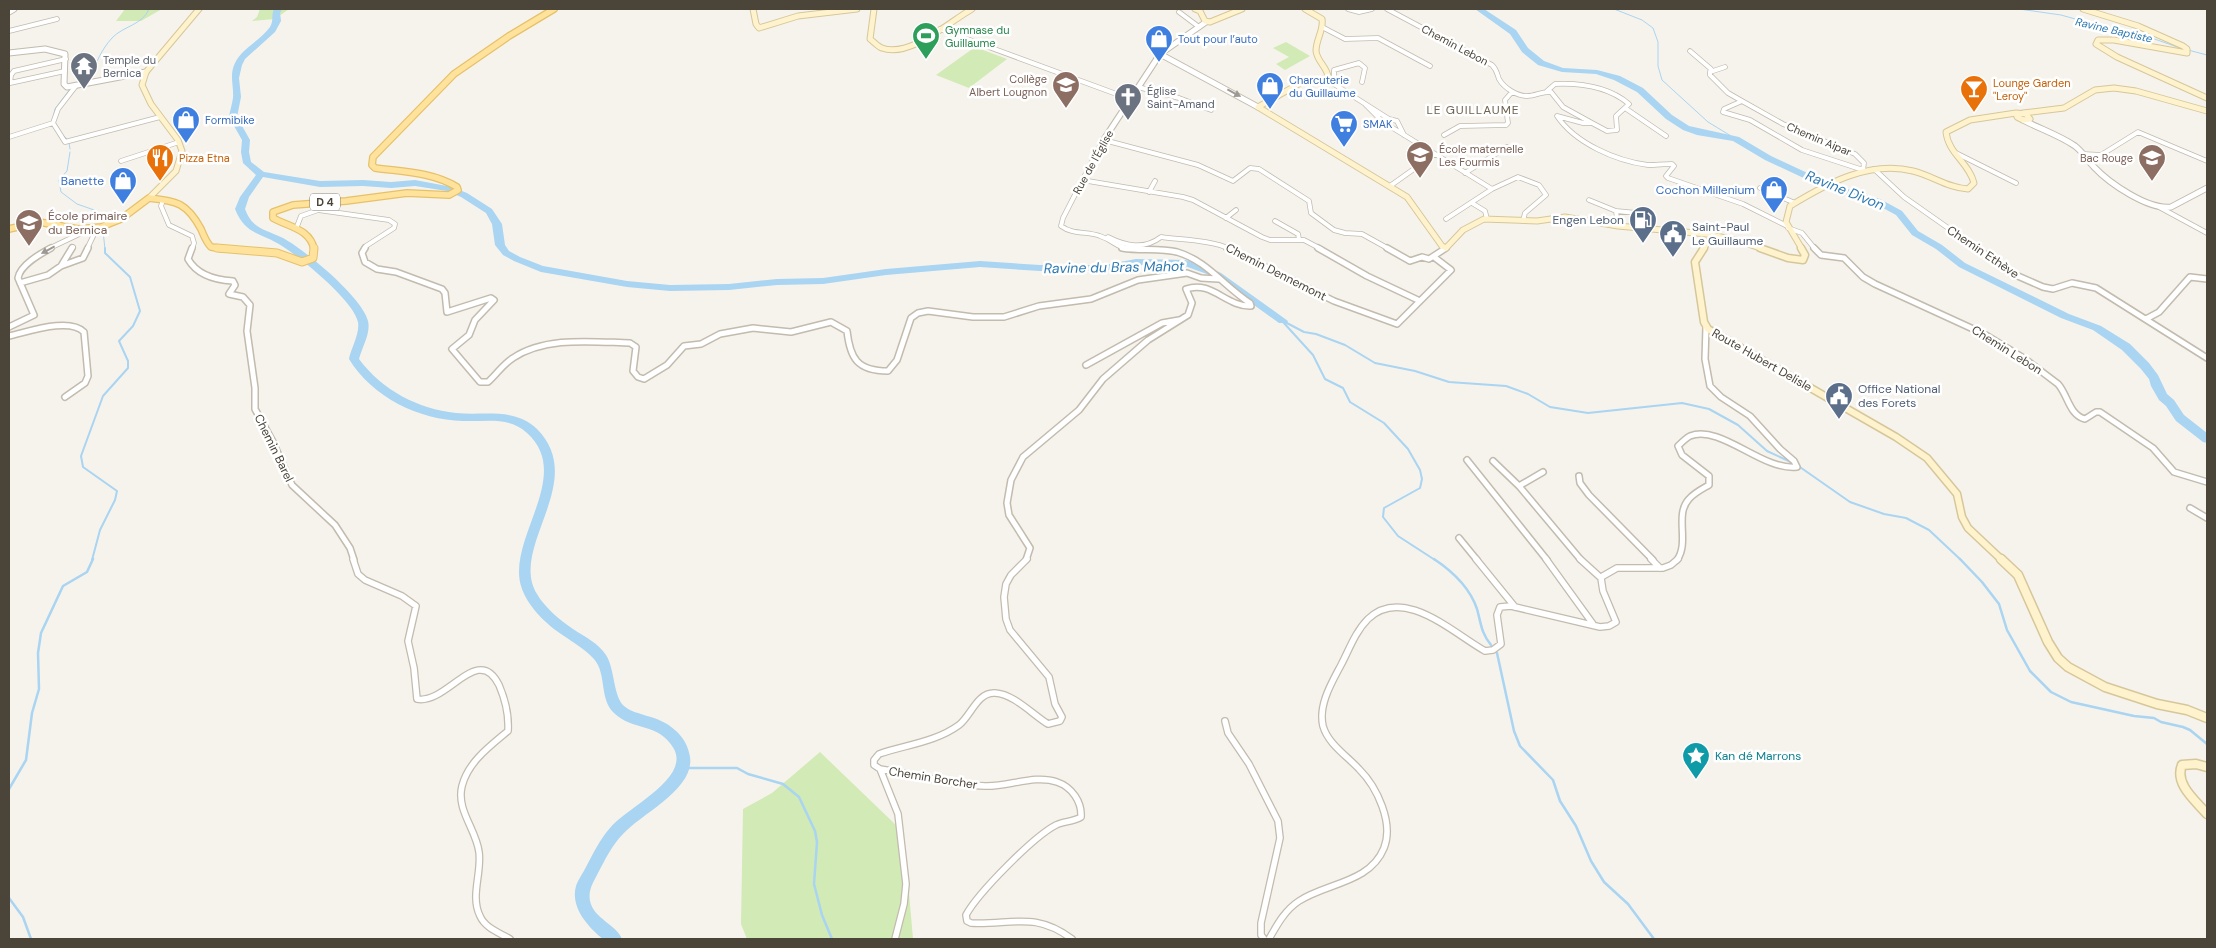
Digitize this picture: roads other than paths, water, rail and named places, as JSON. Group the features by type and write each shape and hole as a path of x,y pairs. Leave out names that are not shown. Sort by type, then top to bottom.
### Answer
{"main road":[{"path":"9,229 39,222 94,228 115,223 149,198 176,171 181,156 179,142 160,117 142,85 146,72 199,9"},
{"name":"D 4","path":"149,198 184,204 191,210 211,247 284,255 300,263 307,262 313,258 314,246 311,239 296,228 276,220 272,214 281,208 293,205 346,201 407,193 449,195 458,190 457,186 426,174 375,168 371,164 374,157 454,74 486,51 554,9"},
{"path":"753,9 756,24 759,28 763,28 798,16 857,9"},
{"path":"874,9 870,39 877,47 883,50 899,50 909,47 972,9"},
{"path":"1195,9 1200,11 1206,22 1229,15 1239,9"},
{"path":"1230,9 1239,9"},
{"path":"1304,9 1322,19 1316,51 1318,58 1328,72 1326,79 1304,81 1258,107 1407,197 1437,240 1446,248 1463,230 1487,219 1523,221 1565,217 1618,226 1713,235 1739,241 1788,258 1803,260 1805,256 1788,227 1786,214 1794,203 1842,179 1864,170 1899,168 1913,171 1953,187 1968,189 1974,183 1974,175 1953,152 1946,137 1946,132 1950,128 1973,119 2006,114 2029,118 2064,108 2095,90 2109,88 2136,91 2207,111"},
{"path":"2083,9 2138,26 2184,46 2188,49 2187,53 2114,40 2098,40 2096,44 2107,52 2207,98"},
{"path":"2016,115 2023,113 2029,118"},
{"name":"Route Hubert Delisle","path":"1713,235 1695,262 1706,327 1896,437 1927,458 1957,494 1962,517 1968,528 2018,575 2048,642 2058,658 2068,667 2105,687 2157,704 2187,710 2207,718"},
{"path":"2207,767 2196,764 2182,765 2179,772 2182,784 2207,814"}],"street":[{"path":"9,12 14,9"},
{"path":"1348,9 1359,12 1372,9"},
{"name":"Chemin Lebon","path":"1387,9 1477,58 1492,64 1499,72 1499,79 1512,92"},
{"path":"1179,12 1199,27"},
{"path":"9,31 58,19"},
{"name":"Rue de l'Église","path":"1096,234 1076,233 1061,226 1063,218 1082,180 1102,142 1160,54 1206,22"},
{"path":"1322,27 1345,39 1378,38 1430,66"},
{"path":"940,29 1130,99"},
{"path":"9,53 54,50 65,54 64,84 68,87 146,72"},
{"path":"1690,51 1711,69 1710,72 1725,67"},
{"path":"1160,54 1258,107"},
{"path":"9,89 11,75 14,71 66,59"},
{"path":"1326,79 1334,78 1334,70 1356,63 1365,68 1362,82"},
{"path":"10,83 65,71"},
{"name":"Chemin Aipar","path":"1710,72 1710,75 1728,93 1742,101 1783,124 1855,154 1864,163 1864,170 1802,150 1750,120 1724,112 1724,109 1742,101"},
{"path":"1326,79 1365,104 1378,110 1389,119 1397,122 1404,135"},
{"path":"1444,135 1460,126 1506,125 1508,121 1504,106 1505,100 1512,92 1522,97 1528,97 1547,91 1555,84 1562,83 1602,90 1627,101 1629,104 1616,116 1617,130 1613,132 1604,130 1569,111 1563,107 1556,95 1547,91"},
{"path":"53,123 58,109 75,87"},
{"path":"1138,87 1179,98 1211,110"},
{"path":"1365,104 1383,122 1492,189"},
{"path":"1625,108 1666,136"},
{"name":"Chemin Lebon","path":"1592,123 1580,123 1566,117 1557,116 1578,138 1592,146 1645,164 1672,164 1674,166 1666,176 1668,178 1744,204 1773,221 1795,229 1804,235 1819,255 1844,258 1862,276 1883,289 1964,324 2044,373 2060,386 2068,397 2073,414 2076,416 2085,419 2096,412 2107,415 2153,448 2174,472 2207,482"},
{"path":"53,123 65,142 160,117"},
{"path":"2029,118 2074,145 2106,178 2124,190 2207,233"},
{"path":"9,137 53,123"},
{"path":"2083,154 2101,154 2138,132 2207,161"},
{"path":"121,161 179,142"},
{"path":"1102,142 1198,165 1233,181 1250,168 1259,169 1309,201 1310,213 1339,233 1357,232 1410,261 1422,257 1429,259 1446,248"},
{"path":"1465,173 1508,146"},
{"path":"1953,152 2016,183"},
{"path":"1390,186 1435,154"},
{"name":"Chemin Ethève","path":"1874,169 1904,197 2011,273 2028,282 2048,288 2062,288 2072,283 2082,284 2114,298 2207,358"},
{"path":"1446,219 1492,189 1518,177 1525,178 1546,191 1545,196 1523,215 1523,221"},
{"path":"1082,180 1183,197 1270,240 1299,239 1367,276 1420,301 1451,270 1434,257"},
{"path":"1148,192 1155,181"},
{"path":"1760,188 1794,203"},
{"path":"2158,206 2169,208 2198,191 2207,188"},
{"name":"Chemin Barel","path":"164,200 161,206 169,225 192,236 194,243 188,259 190,265 220,281 233,281 235,285 229,294 243,297 250,305 247,330 255,388 255,409 273,442 292,485 335,526 350,548 358,574 365,580 402,596 416,606 416,615 408,638 408,644 414,667 415,694 417,699 426,701 471,672 486,669 492,674 501,691 508,718 508,731 471,766 462,785 460,797 466,820 478,845 476,907 479,916 483,923 510,939"},
{"path":"1589,200 1616,211 1637,213"},
{"path":"1472,203 1485,211 1487,219"},
{"path":"296,228 301,216 318,210 389,220 395,224 394,228 366,246 362,253 365,262 377,269 396,272 442,289 445,292 447,312 492,298 494,300 476,320 469,335 452,349 469,366 480,382 488,382 516,356 539,348 575,342 630,343 636,347 637,355 632,366 633,372 638,378 644,379 667,365 684,346 701,344 720,334 753,328 791,332 832,322 847,331 850,353 853,358 882,372 888,371 897,360 911,318 918,313 928,311 973,317 1004,317 1044,304 1091,299 1138,280 1188,274 1201,278 1216,277"},
{"path":"1226,218 1236,210"},
{"path":"1616,211 1618,226"},
{"path":"1275,221 1299,235 1299,239"},
{"path":"2196,226 2207,227"},
{"path":"9,327 34,315 20,283 19,272 36,256 94,228 94,236 83,258 61,266 48,275 20,283"},
{"path":"1086,365 1162,323 1180,320 1188,314 1191,307 1186,289 1190,286 1211,289 1229,302 1247,307 1251,306 1235,295 1205,264 1170,250 1121,248 1096,234"},
{"name":"Chemin Dennemont","path":"1096,234 1116,241 1144,245 1151,244 1161,237 1200,243 1217,242 1334,301 1397,324 1420,301"},
{"path":"61,266 73,247"},
{"path":"2146,319 2159,312 2190,277 2207,279"},
{"name":"Chemin Borcher","path":"1072,939 1049,926 1032,922 1010,920 971,923 967,921 966,915 977,898 1054,826 1076,821 1082,817 1083,809 1078,799 1068,788 1057,781 1041,780 980,786 880,769 874,765 874,760 879,754 944,734 960,724 981,699 991,693 1003,695 1048,724 1060,721 1062,717 1055,704 1049,677 1010,630 1007,622 1005,584 1008,578 1027,559 1030,548 1009,515 1007,503 1011,480 1023,457 1079,410 1103,379 1148,340 1180,320"},
{"path":"9,336 63,325 72,325 84,332 88,376 84,383 65,397"},
{"path":"1269,939 1290,908 1305,898 1359,876 1378,858 1383,849 1386,822 1381,804 1366,776 1332,740 1323,726 1328,692 1362,626 1369,618 1386,608 1407,607 1485,651 1493,650 1501,644 1497,615 1500,607 1515,608 1594,626 1609,626 1616,622 1614,612 1601,591 1601,578 1617,568 1660,568 1672,564 1679,559 1682,551 1684,506 1688,500 1709,485 1709,476 1682,455 1678,446 1684,438 1695,434 1708,436 1736,445 1781,466 1792,469 1797,467 1794,461 1780,449 1750,416 1721,397 1710,386 1705,359 1706,327"},
{"path":"1467,460 1553,568 1573,600 1594,626"},
{"path":"1493,460 1519,486 1584,564 1601,578"},
{"path":"1519,486 1543,472"},
{"path":"1579,476 1580,483 1589,495 1660,568"},
{"path":"2190,508 2207,518"},
{"path":"1459,538 1515,608"},
{"path":"1225,720 1228,733 1249,764 1278,820 1280,838 1261,923 1261,935 1264,939"},
{"path":"880,769 898,814 906,884 904,904 895,939"}],"waterway":[{"path":"75,84 90,76 102,52 112,38 142,19 149,9"},
{"path":"261,174 247,163 245,152 246,140 233,117 237,97 235,78 242,58 272,30 277,21 276,13 278,9"},
{"name":"Ravine Divon","path":"1479,9 1513,32 1525,50 1541,63 1562,70 1597,72 1617,78 1640,90 1669,117 1686,128 1697,132 1736,139 1768,158 1828,186 1877,201 1899,213 1915,233 1939,247 1962,265 2065,316 2097,328 2126,347 2145,366 2154,378 2156,386 2163,397 2170,403 2180,418 2207,439"},
{"path":"1614,9 1642,20 1653,28 1658,42 1658,66 1662,80 1708,122 1736,139"},
{"name":"Ravine Baptiste","path":"2019,9 2061,15 2122,32 2143,35 2183,49"},
{"name":"Ravine Baptiste","path":"2188,50 2207,55"},
{"path":"53,118 55,109 70,89"},
{"path":"61,133 68,140"},
{"path":"69,143 70,149"},
{"path":"70,152 67,171 59,180 61,192 77,204 97,211 103,224"},
{"name":"Ravine du Bras Mahot","path":"261,174 320,184 363,183 391,185 415,183 449,189 464,195 489,211 497,224 500,245 506,253 517,259 541,269 627,284 670,288 729,287 777,282 823,281 886,272 980,264 1040,268 1104,268 1136,262 1185,263 1198,266 1218,275 1283,321"},
{"path":"261,174 245,197 240,209 243,218 253,229 279,240 305,258 342,291 360,313 363,322 362,332 354,359 372,381 396,398 436,413 456,417 500,417 522,423 538,437 543,446 547,456 549,478 526,559 525,571 526,581 533,599 562,628 588,645 601,658 607,671 615,706 626,715 662,727 677,742 683,757 684,764 680,775 664,792 631,817 615,832 583,887 583,903 586,910 596,923 615,939"},
{"path":"103,231 105,249"},
{"path":"92,560 100,530 115,500 117,491 83,467 81,456 103,396 128,368 128,361 119,341 133,326 140,311 130,277 105,253 105,249"},
{"name":"Ravine du Bras Mahot","path":"1283,321 1304,332 1316,334 1345,345 1375,363 1415,371 1449,382 1506,386 1528,394 1550,407 1588,413 1682,403 1709,409 1738,425 1767,451 1793,463"},
{"path":"1283,322 1313,355 1325,379 1343,388 1350,402 1384,423 1408,449 1420,470 1422,479 1420,488 1384,508 1383,517 1398,536 1435,560"},
{"name":"Ravine du Bras Mahot","path":"1797,465 1850,502 1884,514 1906,518 1929,530 1961,560"},
{"path":"9,789 26,760 32,713 39,689 38,653 41,633 63,586 87,572 93,559"},
{"path":"1434,559 1454,575 1470,594 1477,609 1483,632 1491,645"},
{"name":"Ravine du Bras Mahot","path":"1961,560 1982,582 1999,604 2007,630 2030,671 2051,692 2071,702 2134,716 2154,718 2161,722 2183,727 2190,730 2207,744"},
{"path":"1497,653 1514,731 1520,746 1553,780 1560,801 1576,826 1591,861 1604,882 1628,904 1654,939"},
{"path":"683,768 737,768 748,774 783,784 799,797 815,831 817,842 814,884 822,915 832,939"},
{"path":"9,898 23,917 31,939"}],"place":[{"name":"Gymnase du Guillaume","path":"926,60"},
{"name":"Tout pour l’auto","path":"1159,63"},
{"name":"Temple du Bernica","path":"84,90"},
{"name":"Collège Albert Lougnon","path":"1066,109"},
{"name":"Charcuterie du Guillaume","path":"1270,110"},
{"name":"Lounge Garden \"Leroy\"","path":"1974,113"},
{"name":"Église Saint-Amand","path":"1128,121"},
{"name":"Formibike","path":"186,144"},
{"name":"SMAK","path":"1344,148"},
{"name":"École maternelle Les Fourmis","path":"1420,179"},
{"name":"Pizza Etna","path":"160,182"},
{"name":"Bac Rouge","path":"2152,182"},
{"name":"Banette","path":"123,205"},
{"name":"Cochon Millenium","path":"1774,214"},
{"name":"Engen Lebon","path":"1643,244"},
{"name":"École primaire du Bernica","path":"29,247"},
{"name":"Saint-Paul Le Guillaume","path":"1673,258"},
{"name":"Office National des Forets","path":"1839,420"},
{"name":"Kan dé Marrons","path":"1696,780"}],"district":[{"name":"LE GUILLAUME","path":"1473,110"}]}
